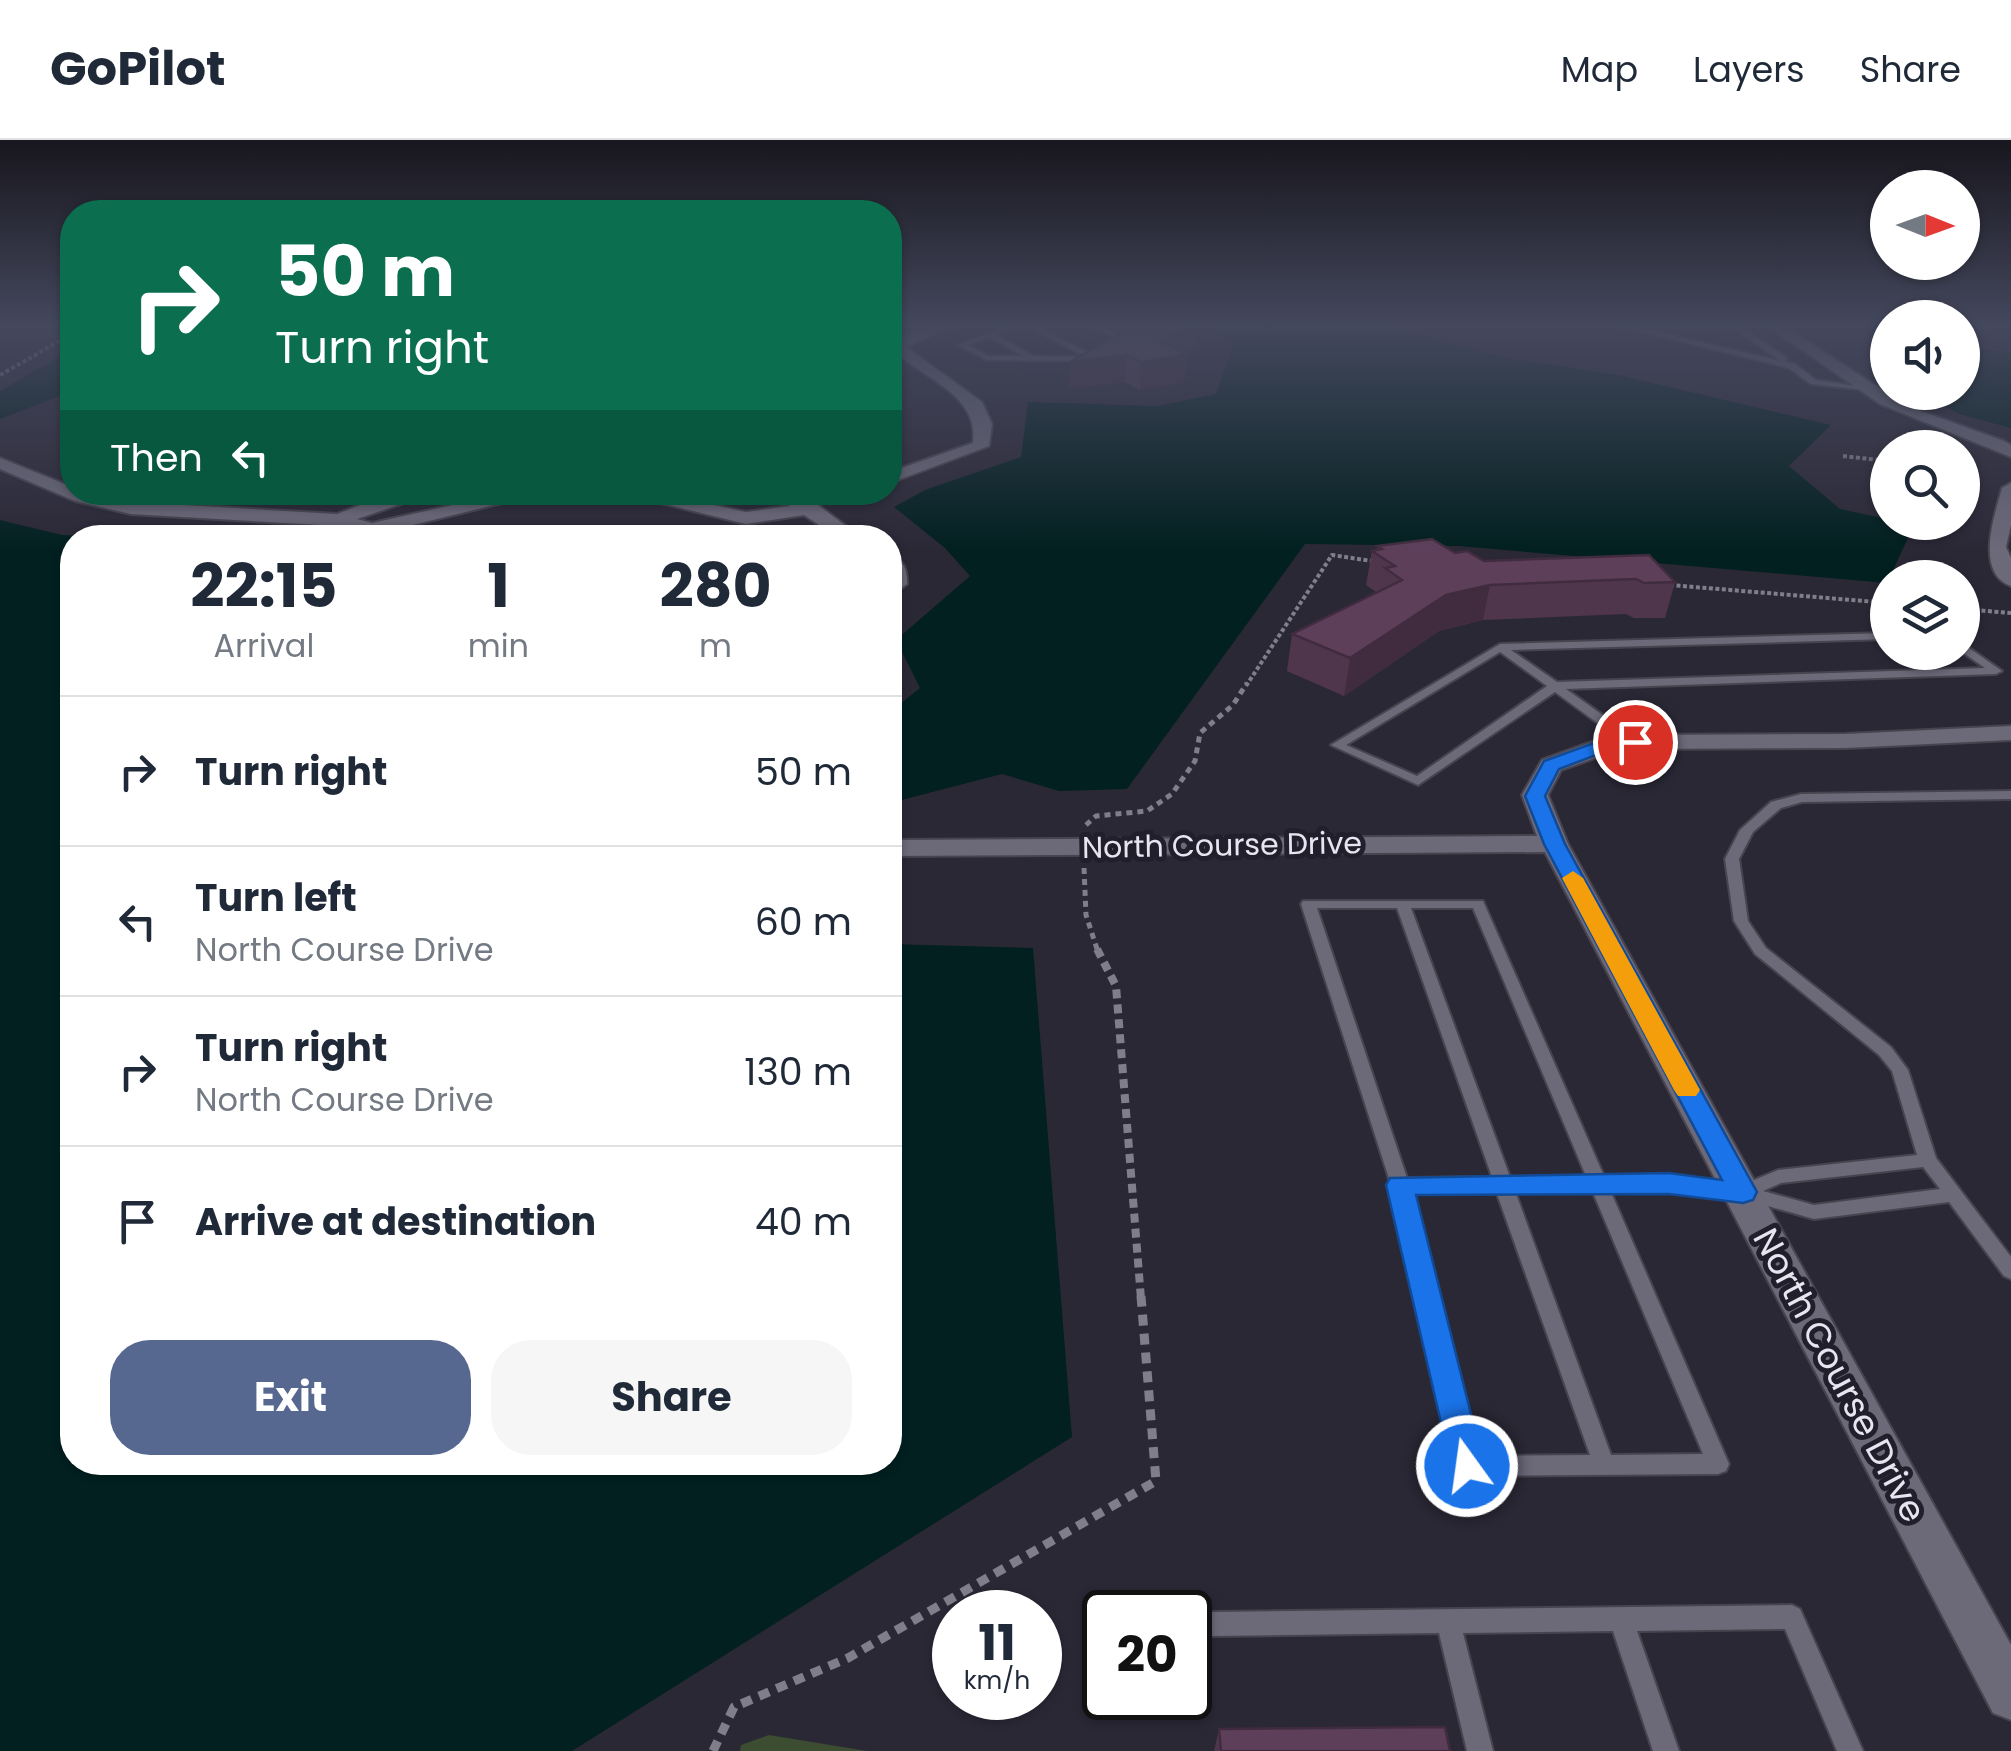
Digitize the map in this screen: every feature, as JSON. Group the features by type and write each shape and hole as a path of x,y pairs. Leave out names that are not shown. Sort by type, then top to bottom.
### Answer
{"street":[{"path":"902,474 981,446 984,424 976,406 968,400"},
{"path":"1887,400 1906,411 1994,440 2011,452"},
{"path":"0,463 46,475 60,484"},
{"path":"2011,488 1996,547 2011,580"},
{"path":"118,505 339,520 353,525"},
{"path":"339,520 376,505"},
{"path":"407,525 486,505"},
{"path":"685,505 746,518 807,506 831,525"},
{"name":"North Course Drive","path":"2011,734 1600,746 1551,766 1535,796 1554,844 2011,1695"},
{"name":"North Course Drive","path":"902,848 1554,844"}],"lane":[{"path":"1870,637 1500,647 1336,745 1418,781 1555,686 1996,671 1980,659"},
{"path":"1500,647 1607,724 1626,743"},
{"path":"2011,795 1801,798 1776,806 1748,830 1732,859 1741,922 1760,951 1885,1051 1906,1084 1928,1160 2011,1270"},
{"path":"1308,904 1478,904 1598,1183 1718,1464 1467,1466 1400,1185 1308,904"},
{"path":"1403,905 1604,1464"},
{"path":"1743,1192 1778,1177 1928,1160"},
{"path":"1400,1185 1669,1184 1743,1192 1814,1212 1955,1194"},
{"path":"1213,1624 1792,1618 1850,1751"},
{"path":"1621,1619 1666,1751"},
{"path":"1448,1620 1480,1751"}],"path":[{"path":"1844,456 1870,459"},
{"path":"1083,836 1082,828 1096,816 1146,810 1172,794 1195,761 1200,733 1233,705 1332,556 1378,562"},
{"path":"1668,585 1870,602"},
{"path":"1980,611 2011,614"},
{"path":"712,1751 734,1707 848,1658 1156,1482 1116,986 1092,945 1082,898 1084,857"}],"shaded area":[{"path":"0,400 48,400 0,419"},
{"path":"1186,400 1725,400 1831,425 1789,466 1840,509 1870,515 1870,540 1907,540 1898,560 1870,560 1870,582 1458,546 1305,544 1127,789 1059,791 1002,774 902,800 902,702 920,688 902,652 902,635 970,576 945,548 894,507 925,490 1021,457 1028,402 1158,406"},
{"path":"1980,400 2011,400 2011,428 1952,410 1980,410"},
{"path":"0,520 60,535 60,1475 902,1475 902,944 1033,948 1072,1437 572,1751 0,1751"},
{"path":"769,1735 867,1751 740,1751 741,1745"}],"building":[{"path":"1432,539 1455,553 1467,551 1484,561 1649,555 1675,582 1644,583 1636,579 1490,585 1446,595 1350,658 1292,634 1402,580 1385,568 1395,566 1372,551 1382,549 1377,546"},
{"path":"1445,1727 1450,1751 1221,1751 1219,1729"}],"slow traffic":[{"path":"1573,878 1687,1090"}],"route":[{"path":"1467,1466 1400,1185 1669,1184 1743,1192 1554,844 1535,796 1551,766 1600,746 1635,742"}]}
